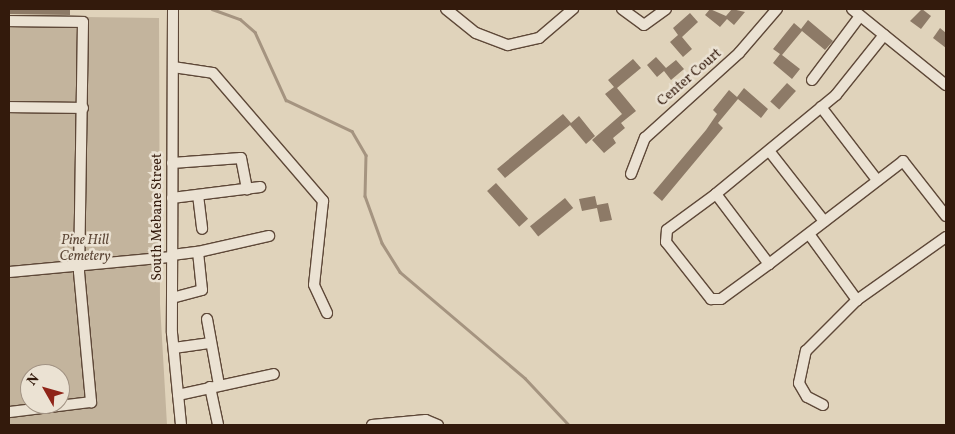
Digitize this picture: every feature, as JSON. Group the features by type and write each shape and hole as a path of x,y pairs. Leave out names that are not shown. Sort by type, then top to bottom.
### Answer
{"street":[{"name":"South Mebane Street","path":"172,9 172,298 174,348 182,425"},
{"path":"446,9 476,33 508,45 539,38 573,9"},
{"path":"622,9 644,25 666,9"},
{"name":"Center Court","path":"632,174 645,138 738,54 778,9"},
{"path":"812,80 856,12 945,80"},
{"path":"9,21 83,22 79,265 91,402 9,412"},
{"path":"884,35 822,107 770,152 666,230 666,242 711,298 721,299 809,234 903,160 946,216"},
{"path":"173,67 213,73 323,201 314,285 327,313"},
{"path":"9,107 83,108"},
{"path":"822,107 877,180"},
{"path":"770,152 824,221"},
{"path":"172,163 242,158 247,189"},
{"path":"172,198 260,187"},
{"path":"716,194 769,264"},
{"path":"198,195 202,229"},
{"path":"809,234 857,300"},
{"path":"9,272 172,256 269,236"},
{"path":"823,405 807,397 799,383 806,352 857,300 946,236"},
{"path":"172,298 202,290 198,252"},
{"path":"207,319 211,343 218,425"},
{"path":"174,348 211,343"},
{"path":"178,395 274,374"},
{"path":"372,425 426,420 438,425"}],"green space":[{"name":"Pine Hill Cemetery","path":"9,16 159,18 160,304 167,425 9,425"}],"building":[{"path":"9,9 70,9 70,15 9,14"},
{"path":"710,9 726,16 732,9 745,12 734,25 727,19 720,27 705,15"},
{"path":"922,9 931,16 921,29 910,21"},
{"path":"690,13 698,22 682,37 692,49 683,57 670,42 678,35 673,28"},
{"path":"808,20 833,41 825,50 802,31 782,55 800,69 792,79 773,63 780,54 773,49 794,23 801,29"},
{"path":"940,28 946,33 946,48 933,38"},
{"path":"656,57 666,68 676,60 684,69 671,80 664,71 657,77 647,65"},
{"path":"633,59 641,68 617,88 636,111 621,123 625,128 613,138 616,143 604,153 592,140 622,114 605,94 614,87 608,80"},
{"path":"787,83 796,91 779,110 770,102"},
{"path":"744,88 768,109 761,118 738,99 718,123 723,128 662,201 653,193 706,130 717,114 713,110 729,90 737,97"},
{"path":"563,114 571,123 579,116 595,136 586,144 570,125 505,178 497,169"},
{"path":"496,183 528,219 519,227 487,191"},
{"path":"595,196 597,205 608,203 612,220 600,222 597,208 582,211 579,199"},
{"path":"565,198 573,208 538,236 530,226"}],"waterway":[{"path":"212,9 240,19 255,32 286,100 352,131 366,155 365,196 382,243 400,272 525,378 569,425"}]}
